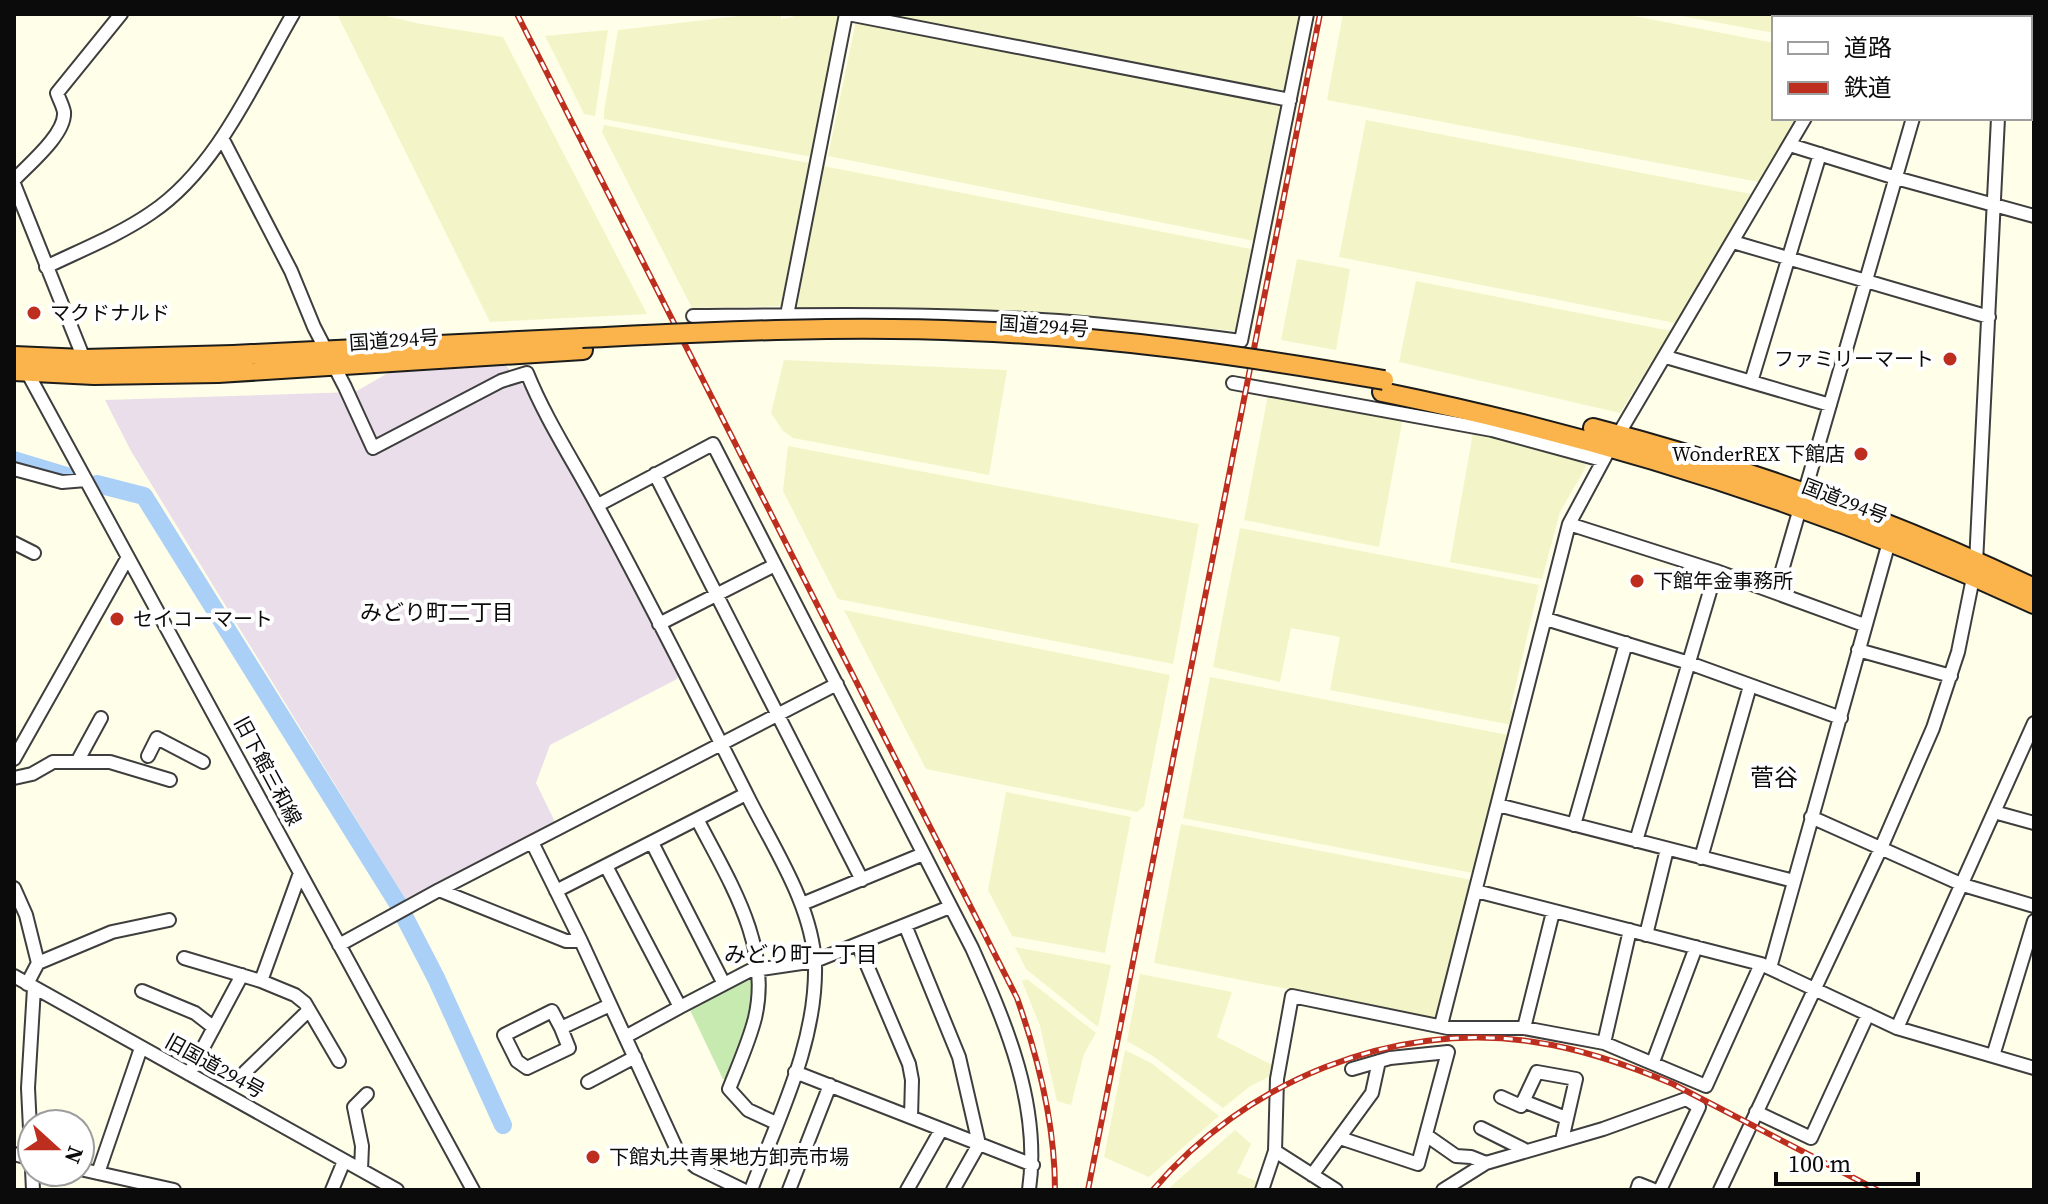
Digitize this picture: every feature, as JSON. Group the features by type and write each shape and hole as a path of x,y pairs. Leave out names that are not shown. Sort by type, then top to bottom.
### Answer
{"highway":[{"name":"国道294号","path":"21,371 145,375 330,358 582,344 971,343 1149,356 1383,386 1802,500 1975,570 2034,604"},
{"name":"国道294号","path":"14,356 84,359 330,358"},
{"name":"国道294号","path":"1802,500 1889,542 2034,588"}],"street":[{"path":"84,359 14,182 59,128 64,113 57,93 121,14"},
{"path":"46,267 149,214 174,194 207,160 222,138 293,14"},
{"path":"787,315 847,14 1290,100"},
{"path":"693,316 890,315 1039,320 1241,341 1307,14"},
{"path":"1441,1025 1569,524 1804,120"},
{"path":"1776,591 1912,120"},
{"path":"1720,1190 1881,848 1933,728 1951,676 1975,570 1998,120"},
{"path":"222,138 291,271 373,448 501,381 527,373 542,408 598,505 802,904 815,961 813,1010 795,1072 751,1190"},
{"path":"1790,145 2034,216"},
{"path":"1751,382 1820,154"},
{"path":"1733,242 1989,317"},
{"path":"1666,357 1830,405"},
{"name":"旧下館三和線","path":"21,371 86,480 473,1190"},
{"path":"1233,383 1492,430 1611,447"},
{"path":"598,505 713,444 991,992 1013,1050 1030,1123 1033,1165 1029,1190"},
{"path":"14,469 62,482 86,480"},
{"path":"655,474 862,880"},
{"path":"1569,524 1776,591 1864,625"},
{"path":"1262,1190 1275,1151 1277,1079 1292,996 1448,1028 1524,1028 1604,1043 1706,1086 1766,966 1794,881 1889,542"},
{"path":"14,543 34,553"},
{"path":"14,759 128,557"},
{"path":"659,624 775,565"},
{"path":"1636,841 1716,571"},
{"path":"1546,619 1689,663 1841,718"},
{"path":"1574,825 1626,643"},
{"path":"1858,650 1951,676"},
{"path":"339,945 837,684"},
{"path":"1701,858 1750,686"},
{"path":"77,762 101,718"},
{"path":"1897,1028 2034,723"},
{"path":"148,756 157,738 203,762"},
{"path":"14,778 32,774 53,762 110,762 170,780"},
{"path":"556,891 746,794"},
{"path":"1498,805 1794,881"},
{"path":"1994,812 2034,823"},
{"path":"1811,817 1963,885 2034,906"},
{"path":"697,819 747,921 759,968 754,1023 729,1089 748,1110 776,1123"},
{"path":"532,842 678,1152 696,1167 743,1190"},
{"path":"652,843 724,984"},
{"path":"1646,935 1667,849"},
{"path":"802,904 923,854"},
{"path":"606,866 680,1007"},
{"path":"261,981 300,873"},
{"path":"14,888 26,915 38,963 30,986 29,1108"},
{"path":"439,890 566,941 581,941"},
{"path":"1476,891 1766,966 1897,1028 2034,1068"},
{"path":"625,1037 759,968 815,961 950,907"},
{"path":"1524,1028 1553,912"},
{"path":"38,963 112,932 169,920"},
{"path":"1993,1056 2034,921"},
{"path":"905,925 959,1057 979,1144 955,1189"},
{"path":"1604,1043 1630,930"},
{"path":"858,944 909,1064 911,1117"},
{"path":"1653,1062 1696,947"},
{"path":"184,958 261,981 295,995 309,1010 339,1061"},
{"path":"189,1074 242,975"},
{"name":"旧国道294号","path":"14,976 397,1190"},
{"path":"142,991 195,1013 213,1027"},
{"path":"561,1028 610,1005"},
{"path":"245,1072 309,1010"},
{"path":"552,1011 561,1028 569,1048 527,1068 517,1061 504,1035 552,1011"},
{"path":"1756,1112 1811,1138 1868,1014"},
{"path":"141,1048 98,1173 174,1190"},
{"path":"1340,1138 1418,1164 1448,1052 1379,1061 1352,1069"},
{"path":"588,1082 635,1057"},
{"path":"1312,1175 1372,1093 1379,1061"},
{"path":"795,1072 1033,1165"},
{"path":"1501,1097 1521,1106 1537,1072 1576,1079 1562,1140"},
{"path":"789,1190 830,1085"},
{"path":"361,1170 362,1146 354,1107 367,1094"},
{"path":"1443,1190 1486,1163 1652,1113 1686,1099 1699,1107 1660,1190"},
{"path":"1523,1101 1566,1118"},
{"path":"1481,1128 1525,1150"},
{"path":"907,1190 941,1130"},
{"path":"1426,1135 1456,1156 1471,1157 1486,1163"},
{"path":"1275,1151 1336,1190"},
{"path":"332,1190 344,1161"},
{"path":"1637,1190 1639,1184 1654,1190"}],"shaded area":[{"path":"505,364 526,389 678,674 677,679 550,745 536,783 555,822 405,899 131,451 105,400 355,392 388,373"}],"green space":[{"path":"337,14 377,14 503,37 647,314 490,322"},
{"path":"756,14 781,14 781,19 793,17 793,14 839,14 812,157 604,119 618,30"},
{"path":"869,14 1300,14 1285,94"},
{"path":"1343,14 1623,14 1772,43 1772,120 1795,120 1759,182 1327,100"},
{"path":"1671,14 1832,14 1772,16 1772,33"},
{"path":"856,21 1282,104 1254,241 828,156"},
{"path":"608,30 595,116 584,114 545,36"},
{"path":"1366,120 1751,194 1675,323 1339,257"},
{"path":"604,125 809,163 781,306 692,308 602,132"},
{"path":"823,166 1251,249 1235,331 1045,312 795,309"},
{"path":"1297,259 1350,269 1336,350 1281,340"},
{"path":"1416,281 1671,331 1620,413 1399,362"},
{"path":"784,360 1007,370 989,475 793,438 783,431 771,413"},
{"path":"1268,395 1403,417 1379,547 1244,520"},
{"path":"1473,433 1558,453 1587,465 1560,512 1542,579 1450,562"},
{"path":"788,446 1199,524 1173,664 838,599 783,491"},
{"path":"1240,528 1539,585 1510,710 1515,712 1512,725 1330,690 1340,637 1291,628 1280,682 1213,667"},
{"path":"844,610 1170,675 1144,806 1137,812 926,769"},
{"path":"1210,677 1508,735 1473,873 1183,818"},
{"path":"1006,792 1131,817 1105,953 1012,936 988,890"},
{"path":"1181,824 1472,880 1437,1018 1154,963"},
{"path":"1015,947 1111,965 1098,1027 1026,969"},
{"path":"1140,974 1232,992 1217,1037 1274,1066 1272,1075 1249,1087 1223,1108 1153,1056 1127,1041"},
{"path":"750,975 755,978 752,1013 728,1079 723,1079 689,1008"},
{"path":"1027,979 1096,1033 1084,1054 1071,1105 1057,1101 1040,1026 1022,981"},
{"path":"1125,1050 1151,1063 1219,1116 1149,1177 1104,1157"},
{"path":"1235,1130 1251,1144 1237,1173 1258,1182 1256,1190 1174,1190 1170,1187"}],"waterway":[{"path":"14,460 67,476"},
{"path":"97,484 144,496 398,904"},
{"path":"405,918 503,1125"}],"railway":[{"path":"517,14 1017,998 1044,1092 1052,1141 1055,1190"},
{"path":"1088,1190 1320,14"},
{"path":"1153,1190 1190,1152 1231,1118 1276,1090 1325,1067 1375,1051 1428,1041 1481,1038 1552,1045 1639,1070 1673,1084 1877,1190"}],"place":[{"name":"マクドナルド","path":"34,313"},
{"name":"ファミリーマート","path":"1950,359"},
{"name":"WonderREX 下館店","path":"1861,454"},
{"name":"下館年金事務所","path":"1637,581"},
{"name":"セイコーマート","path":"117,619"},
{"name":"下館丸共青果地方卸売市場","path":"593,1157"}],"district":[{"name":"みどり町二丁目","path":"437,612"},
{"name":"菅谷","path":"1774,778"},
{"name":"みどり町一丁目","path":"801,954"}]}
